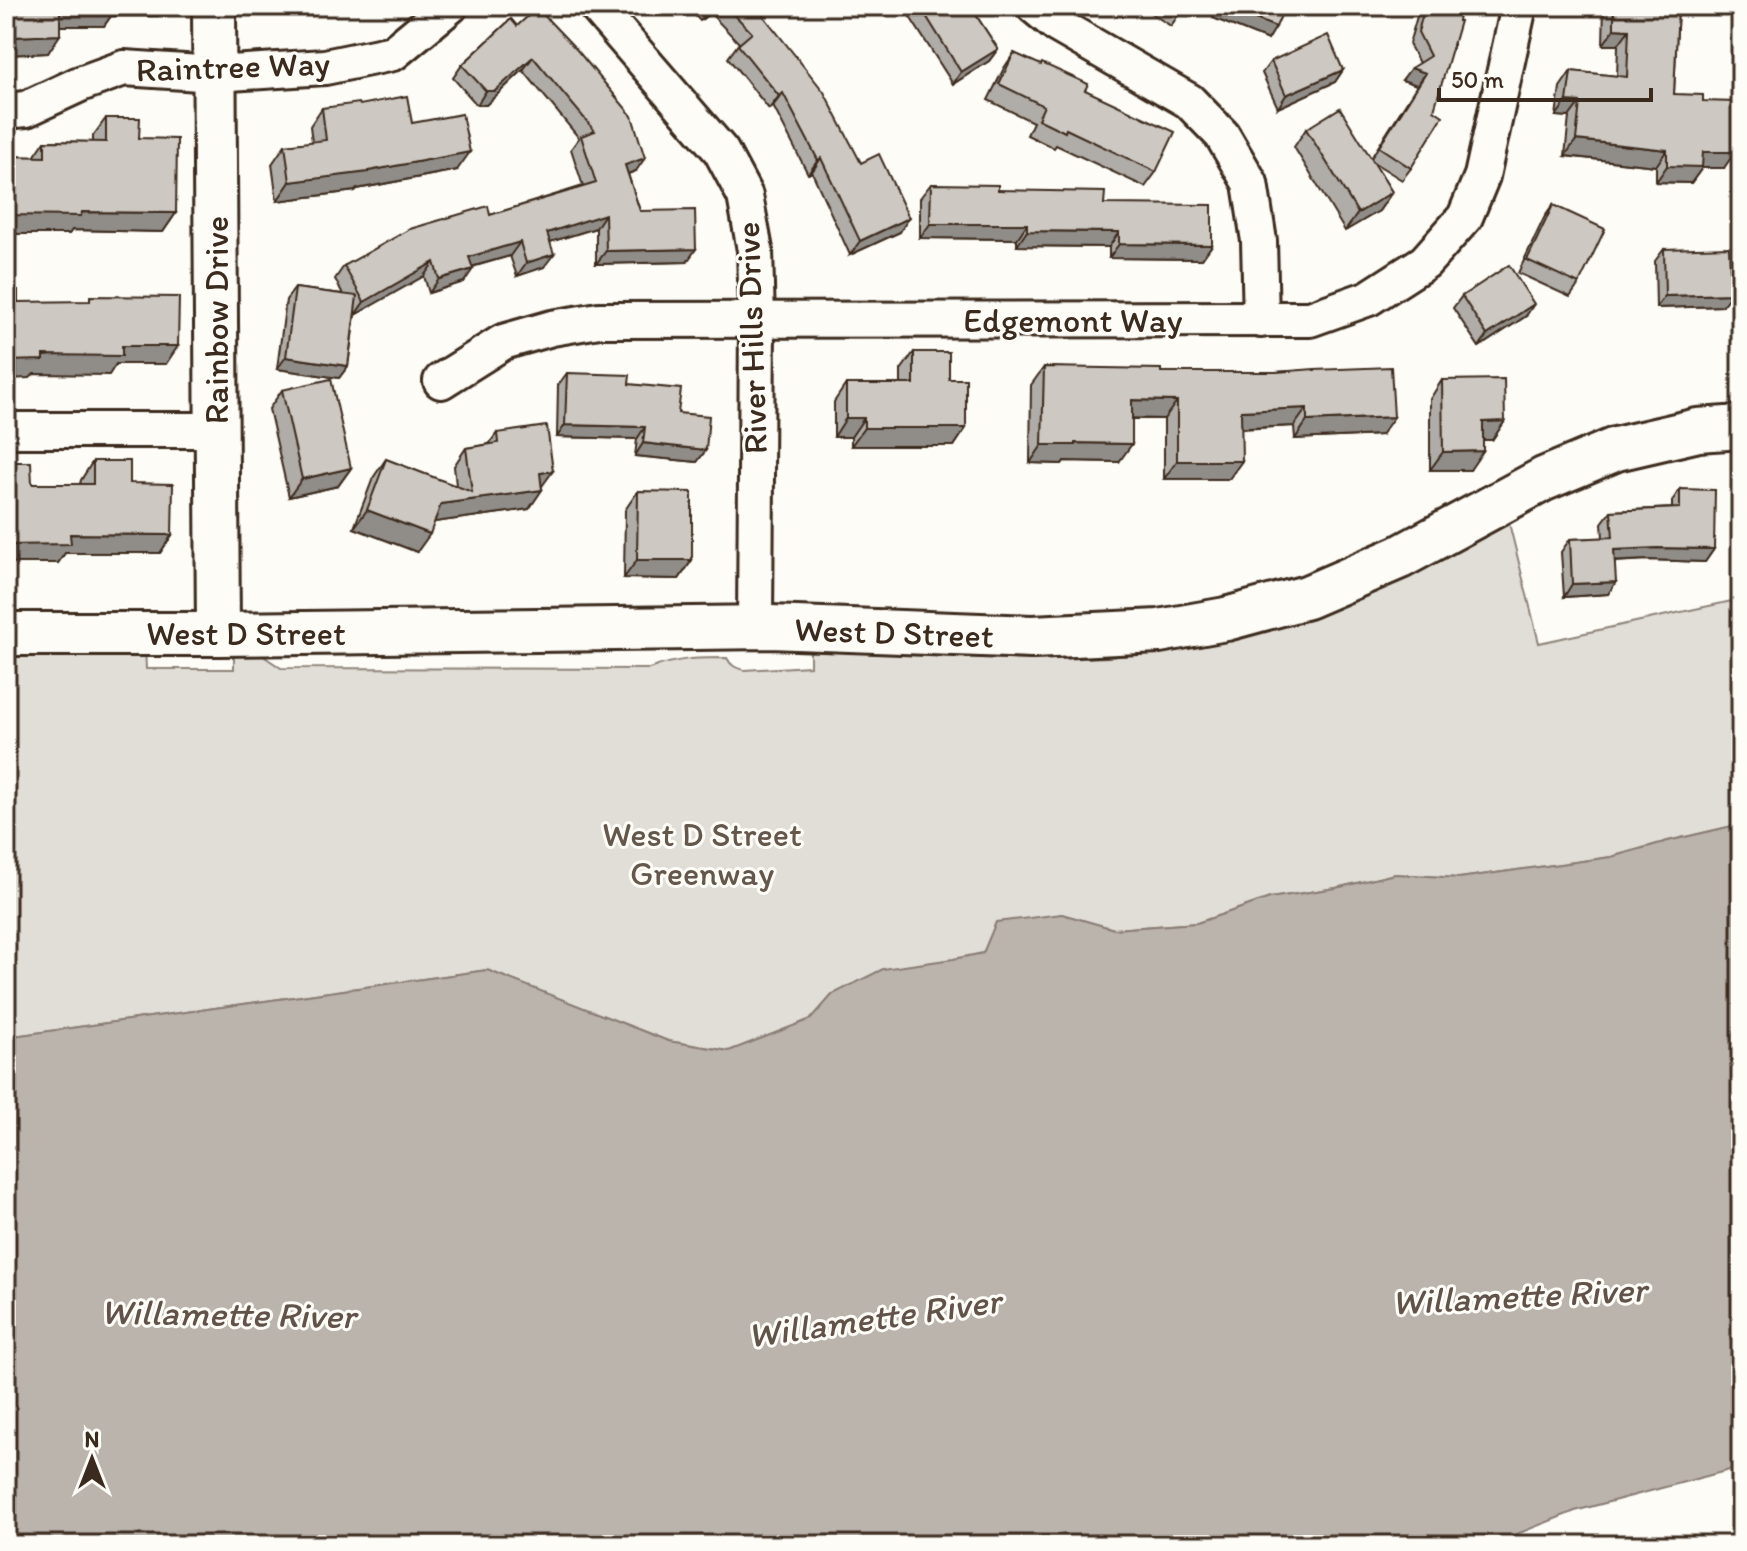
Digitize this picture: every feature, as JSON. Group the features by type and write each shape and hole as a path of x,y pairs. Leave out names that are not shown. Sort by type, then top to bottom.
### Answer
{"street":[{"name":"Rainbow Drive","path":"214,6 218,634"},
{"name":"Raintree Way","path":"6,111 26,109 124,68 215,74 325,67 393,53 450,6"},
{"name":"River Hills Drive","path":"596,6 721,151 745,196 755,250 757,320 755,627"},
{"path":"1034,6 1057,25 1189,101 1222,135 1250,183 1259,241 1261,320"},
{"name":"Edgemont Way","path":"441,381 503,342 552,328 599,320 1310,319 1369,298 1425,262 1465,217 1482,176 1519,6"},
{"name":"West D Street","path":"6,634 755,627 1032,637 1159,631 1226,619 1307,597 1400,557 1544,479 1616,449 1698,430 1741,427"},
{"path":"6,430 217,430"}],"green space":[{"name":"West D Street Greenway","path":"1509,523 1539,643 1741,599 1741,824 1611,857 1459,878 1395,874 1336,888 1270,898 1197,923 1114,929 1061,914 983,953 833,994 812,1019 729,1051 668,1041 487,970 6,1037 6,645 145,646 146,669 234,669 234,654 259,653 281,668 649,669 687,659 727,658 734,666 744,670 810,666 810,650 1030,660 1110,657 1187,648 1255,634 1308,618 1367,596"}],"water":[{"name":"Willamette River","path":"1741,824 1741,1467 1575,1511 1489,1545 6,1545 6,1037 487,970 668,1041 729,1051 811,1019 833,994 883,969 983,953 996,922 1062,914 1114,929 1197,923 1270,898 1336,888 1395,874 1459,878 1611,857"}],"building":[{"path":"6,6 117,7 60,8 60,35 12,37 12,30 6,30"},
{"path":"726,6 763,6 759,10 824,92 861,163 879,154 909,218 860,241 821,158 818,160 783,93 779,96 738,45 752,33"},
{"path":"920,6 970,6 998,49 961,72"},
{"path":"1168,6 1184,6 1180,13"},
{"path":"1223,6 1285,6 1276,27"},
{"path":"1425,6 1460,6 1460,21 1434,110 1443,116 1411,168 1379,147 1426,73 1411,68 1430,56 1418,32"},
{"path":"1614,6 1678,6 1674,94 1703,95 1703,101 1736,102 1735,152 1703,152 1702,167 1667,166 1667,150 1576,140 1580,102 1567,101 1571,71 1627,77 1629,30 1614,29"},
{"path":"537,8 632,116 645,158 625,165 640,211 695,210 696,249 606,251 605,214 547,233 554,254 526,263 520,242 469,257 473,269 439,279 434,262 364,302 344,266 410,229 488,206 490,215 596,183 581,136 595,131 533,57 495,91 486,91 462,65 511,19 517,26"},
{"path":"1328,35 1343,70 1286,95 1271,61"},
{"path":"1014,53 1088,84 1085,90 1175,132 1156,172 1038,119 1044,106 999,84"},
{"path":"407,96 412,123 462,114 470,152 368,172 290,182 285,145 326,140 322,108"},
{"path":"1340,108 1392,192 1358,213 1306,129"},
{"path":"106,118 140,118 139,138 177,139 176,213 6,215 6,156 45,157 45,141 106,142"},
{"path":"931,184 998,185 998,190 1105,192 1104,204 1212,205 1212,245 1119,244 1119,232 1027,231 1027,224 930,224"},
{"path":"1553,205 1605,229 1579,284 1527,260"},
{"path":"1729,247 1731,294 1665,296 1664,249"},
{"path":"1509,265 1534,304 1487,335 1462,296"},
{"path":"295,288 357,296 348,366 286,357"},
{"path":"6,290 18,290 18,302 90,301 90,296 179,297 178,346 122,346 122,356 43,355 43,360 6,361"},
{"path":"914,352 949,352 949,379 966,379 966,428 864,428 864,418 846,418 846,384 914,384"},
{"path":"1044,367 1161,369 1161,372 1276,372 1391,367 1394,417 1307,421 1307,408 1241,411 1242,461 1177,461 1177,401 1132,400 1132,444 1042,445"},
{"path":"567,373 630,375 629,384 681,389 678,413 709,416 706,450 643,443 645,427 565,425"},
{"path":"331,379 351,468 302,479 282,390"},
{"path":"1504,379 1505,421 1483,422 1483,451 1443,452 1442,380"},
{"path":"547,426 553,471 540,473 542,490 441,504 430,534 367,510 386,459 472,492 466,448 498,443 497,433"},
{"path":"93,461 130,461 130,483 173,484 172,535 70,534 71,544 6,545 6,462 31,462 32,484 93,484"},
{"path":"1680,489 1715,490 1714,549 1614,550 1616,582 1572,584 1570,539 1613,537 1611,511 1680,508"},
{"path":"638,491 692,492 692,560 637,560"}]}
